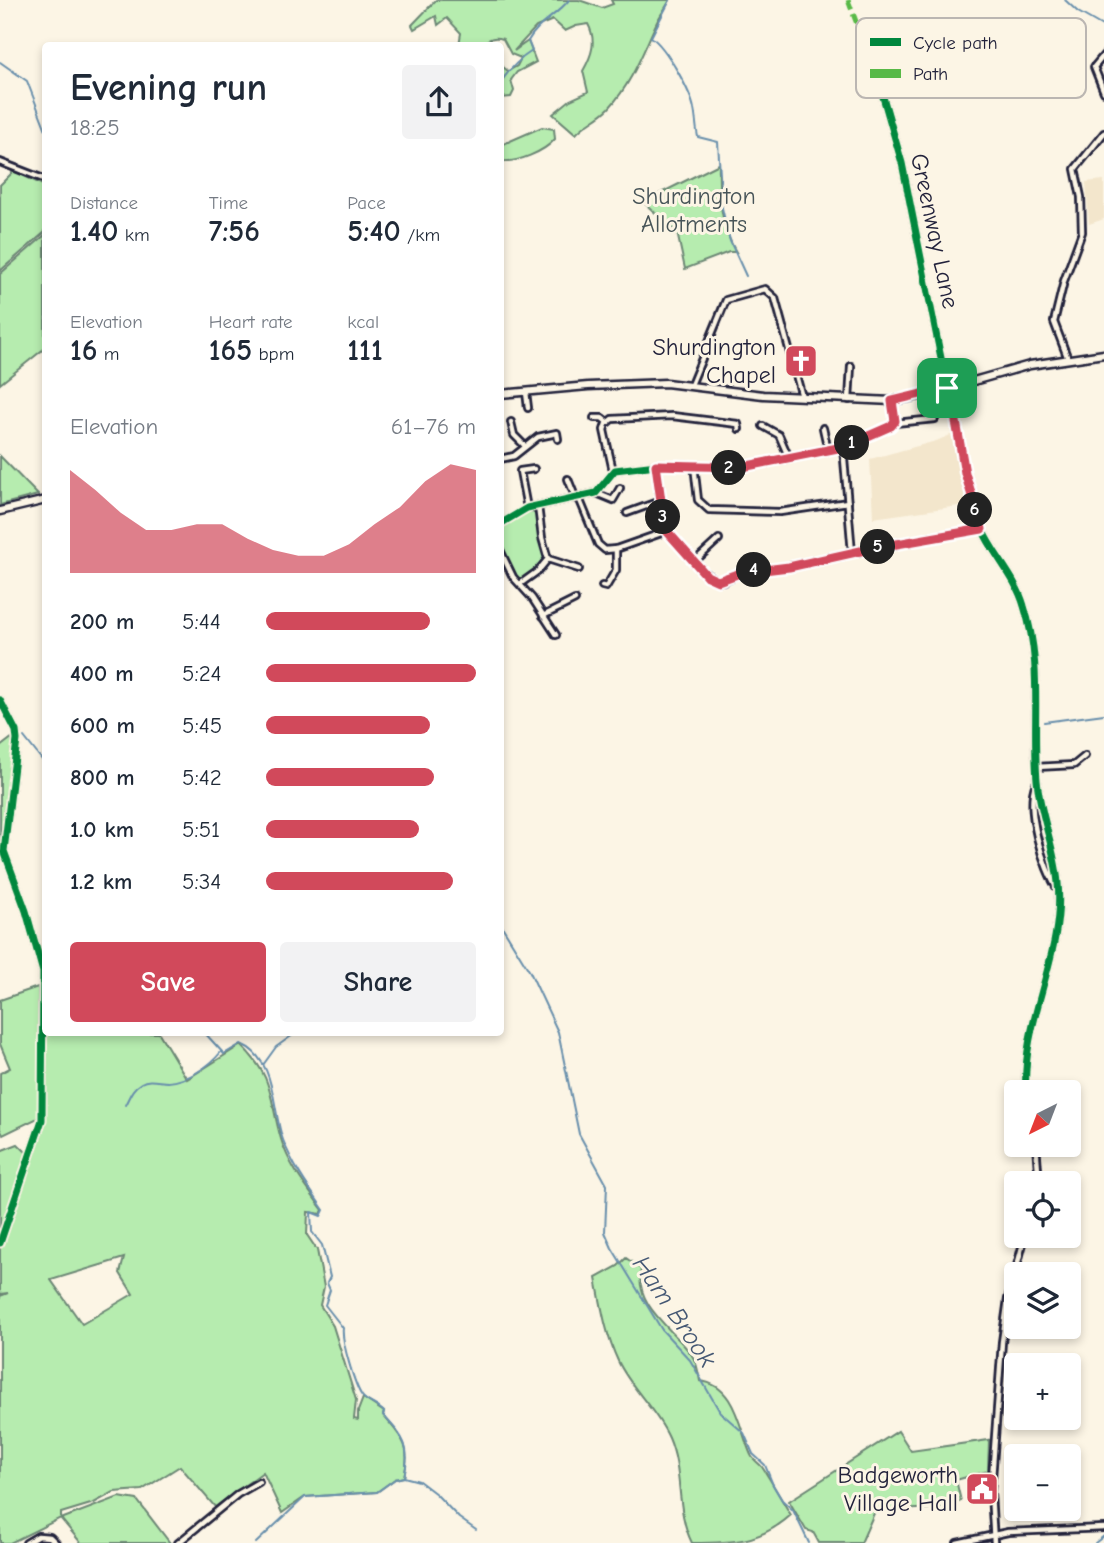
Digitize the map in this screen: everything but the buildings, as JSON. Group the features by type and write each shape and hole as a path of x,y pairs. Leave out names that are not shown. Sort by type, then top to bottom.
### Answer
{"main road":[{"path":"504,394 645,383 691,385 763,395 892,401 949,388 1001,371 1104,354"},
{"path":"0,511 42,501"}],"street":[{"path":"1104,55 1094,68 1104,92"},
{"name":"Greenway Lane","path":"883,98 902,163 965,473 982,529 1017,586 1025,607 1036,673 1037,782"},
{"path":"1068,359 1054,321 1064,281 1082,232 1081,197 1075,169 1104,134"},
{"path":"0,162 42,178"},
{"path":"691,385 726,300 765,289 775,298 802,397"},
{"path":"849,400 851,366"},
{"path":"526,392 528,408"},
{"path":"892,401 894,424"},
{"path":"613,471 605,432 607,422 612,419 656,415 739,424"},
{"path":"594,418 602,418 607,422"},
{"path":"596,494 613,471 656,465 737,468 843,447 894,424 935,419"},
{"path":"511,422 514,435 525,446"},
{"path":"763,426 779,435 789,458"},
{"path":"504,458 514,456 538,437 558,436 556,427"},
{"path":"823,428 828,450"},
{"path":"843,447 852,553"},
{"path":"656,465 667,531 712,579 723,581 740,573 789,567 982,529"},
{"path":"694,465 698,500 704,508 780,512 848,502"},
{"path":"527,508 520,471 534,469"},
{"path":"568,479 599,546 607,550 616,549 667,531"},
{"path":"504,522 527,508 596,494 613,500 620,488"},
{"path":"627,513 660,501"},
{"path":"538,506 548,559"},
{"path":"694,562 719,539"},
{"path":"605,588 616,570 616,549"},
{"path":"504,558 513,577 556,635"},
{"path":"548,559 579,569"},
{"path":"520,584 538,571 548,559"},
{"path":"543,616 575,600"},
{"path":"0,701 16,731 17,739 4,851 26,911 42,968"},
{"path":"1036,767 1074,765 1085,756"},
{"path":"1037,782 1033,791 1035,825 1053,883 1059,891"},
{"path":"1026,1080 1027,1059 1058,919 1059,891 1056,864 1037,782"},
{"path":"0,1243 42,1120 43,1036"},
{"path":"994,1543 990,1492 1002,1342 1007,1299 1022,1248"},
{"path":"178,1543 238,1494 259,1482"},
{"path":"957,1543 993,1535 1047,1529 1104,1528"},
{"path":"26,1543 38,1536 50,1537 56,1543"}],"shaded area":[{"path":"1104,180 1104,219 1089,224 1086,182"},
{"path":"958,432 973,504 873,518 870,459 936,441"}],"green space":[{"path":"436,0 579,0 602,8 613,4 611,0 670,0 624,89 609,108 576,134 553,114 570,100 588,92 583,71 592,48 588,24 565,31 553,20 536,27 514,51 528,41 536,62 517,72 511,80 514,91 511,97 504,98 504,68 508,71 517,66 521,58 511,54 503,39 460,42 461,33 447,18 438,25 436,16 414,29 412,25"},
{"path":"542,127 554,129 555,139 550,144 522,158 504,161 504,144"},
{"name":"Shurdington Allotments","path":"719,164 722,209 727,232 736,252 729,252 685,269 677,232 643,202"},
{"path":"14,171 42,185 42,235 0,271 0,185"},
{"path":"42,238 42,350 0,384 0,274"},
{"path":"0,456 38,495 0,505"},
{"path":"527,508 539,517 546,562 520,584 510,571 504,556 504,522"},
{"path":"13,737 2,853 0,853 0,747"},
{"path":"38,987 40,1117 3,1135 0,1129 0,1073 10,1068 0,1044 0,1000"},
{"path":"43,1036 161,1036 187,1079 241,1045 265,1078 281,1139 289,1158 323,1210 321,1214 308,1212 307,1235 317,1250 324,1287 320,1305 333,1326 356,1400 354,1419 358,1420 363,1398 384,1412 383,1415 400,1436 406,1449 404,1477 395,1479 377,1492 305,1497 282,1513 263,1472 215,1507 180,1466 142,1490 114,1492 94,1503 61,1513 61,1518 10,1543 0,1543 0,1296 8,1293 0,1294 0,1248 42,1133","holes":["124,1258 120,1273 133,1294 82,1324 51,1280"]},
{"path":"18,1144 29,1155 0,1235 0,1151"},
{"path":"626,1258 641,1269 640,1282 649,1306 691,1354 700,1381 712,1384 729,1399 752,1457 762,1467 791,1515 768,1531 733,1542 692,1543 683,1517 677,1464 669,1438 658,1418 623,1371 604,1320 596,1278 618,1266"},
{"path":"898,1431 911,1451 989,1440 988,1471 956,1480 961,1501 939,1508 875,1511 861,1543 819,1543 813,1532 806,1530 789,1501"},
{"path":"119,1497 137,1500 170,1543 81,1543 61,1519"}],"waterway":[{"path":"504,78 514,65 532,51 528,41 532,35 569,0"},
{"path":"670,0 651,37 677,70 688,92 694,109 698,137 718,142 722,208 730,241 746,276"},
{"path":"1065,0 1078,12 1104,27"},
{"name":"Ham Brook","path":"0,62 27,81 42,120"},
{"path":"1044,722 1104,714"},
{"path":"24,737 42,760"},
{"name":"Ham Brook","path":"504,930 530,972 558,1032 579,1134 607,1185 605,1232 612,1248 662,1330 690,1360 720,1412 744,1433 753,1454 765,1465 782,1500 793,1510 809,1543"},
{"path":"208,1036 224,1054 241,1044 253,1051 267,1073 283,1140 296,1168 324,1210 321,1216 311,1212 312,1232 322,1245 330,1277 327,1283 330,1290 325,1305 343,1328 349,1363 362,1396 384,1412 383,1415 404,1442 407,1457 404,1477"},
{"path":"263,1065 276,1047 291,1036"},
{"path":"125,1105 133,1090 141,1083 183,1079 204,1068 221,1052"},
{"path":"256,1543 305,1497 377,1492 395,1479 404,1477 419,1481 476,1530"},
{"path":"1095,1543 1104,1536"}],"marked path":[{"path":"848,0 856,21"}],"cycle path":[{"path":"883,98 902,163 947,388"},
{"path":"950,387 975,510 986,537 1020,595 1030,628 1033,650 1037,780 1054,857 1058,909 1050,962 1030,1039 1026,1080"},
{"path":"504,522 527,508 596,493 615,470 665,464 742,467 843,447 891,426 895,421 892,401"},
{"path":"0,700 16,731 17,740 4,851 26,911 42,968"},
{"path":"0,1243 42,1120 43,1036"}],"place":[{"name":"Shurdington Chapel","path":"801,361"},
{"name":"Badgeworth Village Hall","path":"982,1489"}],"route":[{"path":"950,387 965,473 982,529 874,548 789,567 755,570 718,581 707,576 665,529 656,465 713,465 737,468 843,447 894,424 892,401 947,388 950,387"}]}
